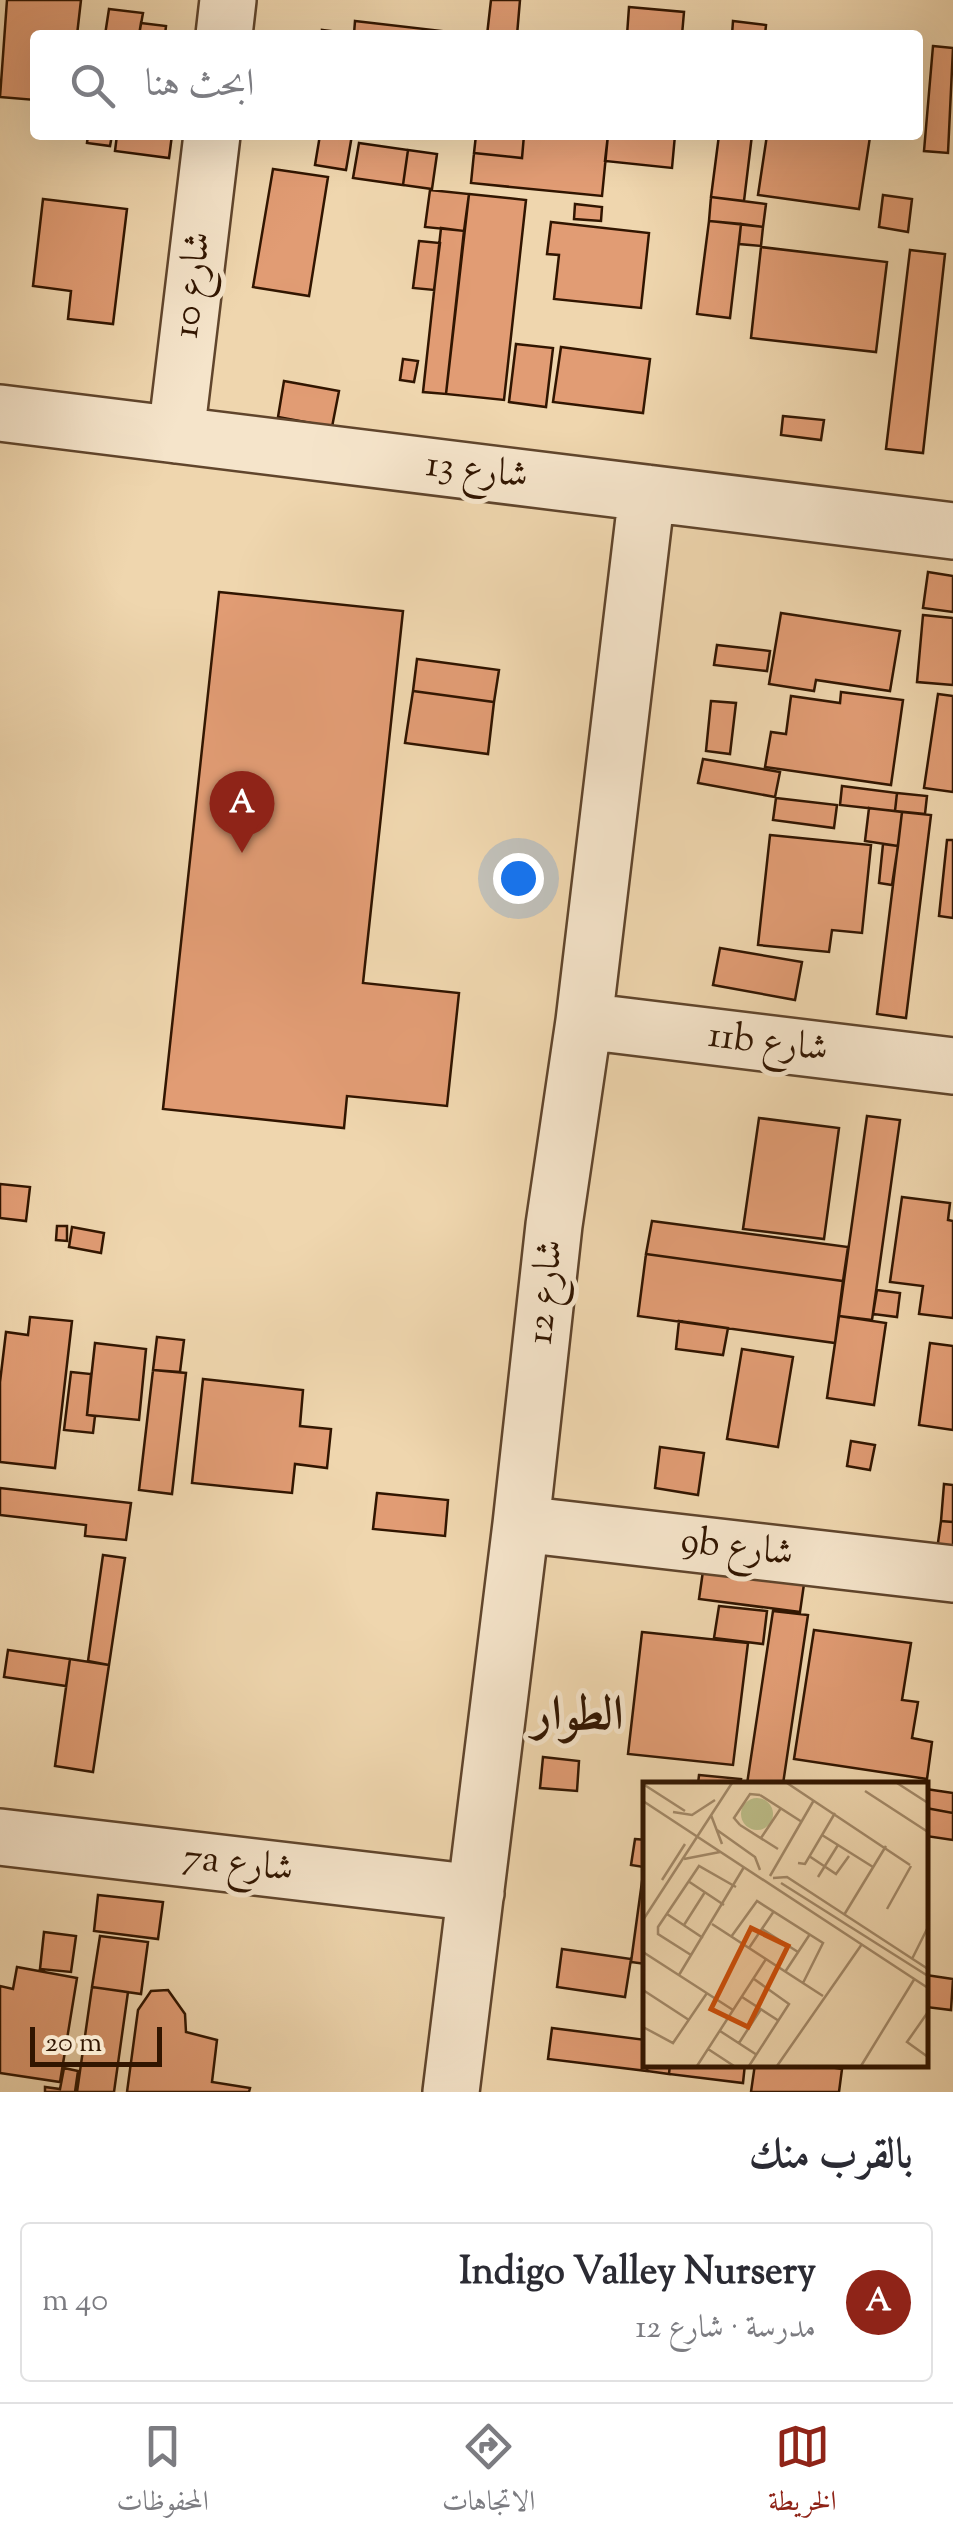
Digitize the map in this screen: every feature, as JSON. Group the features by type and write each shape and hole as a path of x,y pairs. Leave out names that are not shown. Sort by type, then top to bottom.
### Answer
{"street":[{"path":"225,30 228,0"},
{"name":"شارع 10","path":"176,435 211,140"},
{"name":"شارع 13","path":"0,413 953,531"},
{"name":"شارع 12","path":"451,2092 554,1225 584,1021 647,493"},
{"name":"11b شارع","path":"584,1021 953,1066"},
{"name":"9b شارع","path":"521,1524 953,1574"},
{"name":"7a شارع","path":"0,1836 476,1893"}],"building":[{"path":"7,0 81,0 78,30 30,30 30,100 0,97"},
{"path":"491,0 520,0 517,30 488,30"},
{"path":"629,7 684,12 682,30 627,30"},
{"path":"109,9 143,13 140,30 106,30"},
{"path":"355,21 433,30 354,30"},
{"path":"733,21 766,25 766,30 732,30"},
{"path":"141,23 166,26 166,30 140,30"},
{"path":"933,46 953,48 948,153 924,151"},
{"path":"87,140 111,140 110,146"},
{"path":"116,140 171,140 169,158 115,151"},
{"path":"319,140 351,140 346,170 315,165"},
{"path":"475,140 524,140 522,158 474,153"},
{"path":"524,140 608,140 602,196 471,183 474,153 522,158"},
{"path":"607,140 675,140 672,168 605,161"},
{"path":"718,140 751,140 744,201 711,197"},
{"path":"766,140 870,140 859,209 758,195"},
{"path":"359,143 408,150 403,185 353,178"},
{"path":"408,150 437,154 432,189 403,185"},
{"path":"273,169 328,177 309,296 253,287"},
{"path":"430,190 469,194 464,231 425,227"},
{"path":"469,194 526,200 504,400 446,394"},
{"path":"883,195 912,199 908,232 879,227"},
{"path":"711,197 766,204 763,227 709,221"},
{"path":"43,199 127,209 113,324 68,319 71,291 33,286"},
{"path":"575,204 602,207 601,221 574,219"},
{"path":"709,221 741,224 730,318 697,314"},
{"path":"551,222 649,233 641,308 554,299 559,255 547,254"},
{"path":"741,224 763,227 761,246 739,244"},
{"path":"441,228 464,231 446,394 423,392"},
{"path":"419,241 440,243 434,290 413,288"},
{"path":"761,247 887,262 876,352 751,338"},
{"path":"910,250 945,254 923,453 886,449"},
{"path":"516,344 553,348 546,407 509,402"},
{"path":"561,347 650,359 643,413 553,402"},
{"path":"403,359 418,361 414,382 400,380"},
{"path":"284,381 339,391 332,427 278,417"},
{"path":"783,416 824,420 821,440 781,435"},
{"path":"928,572 953,576 953,612 923,608"},
{"path":"219,592 403,611 363,983 459,993 447,1106 347,1096 344,1128 163,1109"},
{"path":"781,613 900,631 890,691 816,680 814,691 769,684"},
{"path":"923,615 953,618 953,685 917,682"},
{"path":"717,645 770,651 767,671 714,665"},
{"path":"417,659 499,670 494,702 413,691"},
{"path":"413,691 494,702 488,754 405,743"},
{"path":"841,692 903,700 891,785 765,767 771,732 786,734 791,696 840,703"},
{"path":"938,694 953,696 953,792 924,788"},
{"path":"711,701 736,703 730,754 706,751"},
{"path":"703,759 780,772 775,797 698,783"},
{"path":"842,786 897,793 895,811 840,805"},
{"path":"897,793 927,796 925,814 895,811"},
{"path":"776,798 837,805 834,828 773,820"},
{"path":"869,808 902,812 898,846 865,841"},
{"path":"902,812 931,815 906,1018 877,1014"},
{"path":"770,835 871,845 862,933 832,930 829,952 758,945"},
{"path":"947,840 953,840 953,918 939,916"},
{"path":"883,844 898,846 892,885 879,883"},
{"path":"720,948 802,962 795,1000 713,985"},
{"path":"867,1116 900,1120 872,1320 839,1316"},
{"path":"759,1118 839,1128 824,1239 743,1229"},
{"path":"0,1184 30,1187 26,1221 0,1218"},
{"path":"902,1197 950,1203 953,1318 919,1314 923,1286 890,1282"},
{"path":"652,1221 848,1247 843,1281 646,1254"},
{"path":"57,1226 67,1226 67,1241 56,1240"},
{"path":"72,1227 104,1233 101,1253 69,1247"},
{"path":"646,1254 843,1281 835,1343 638,1316"},
{"path":"877,1290 900,1293 897,1317 873,1314"},
{"path":"839,1316 886,1323 874,1405 827,1398"},
{"path":"30,1317 72,1321 55,1468 0,1462 0,1382 6,1332 28,1335"},
{"path":"679,1321 728,1328 723,1355 676,1349"},
{"path":"157,1337 184,1340 180,1372 153,1370"},
{"path":"95,1343 146,1349 139,1420 87,1415"},
{"path":"930,1343 953,1346 953,1430 919,1425"},
{"path":"742,1349 793,1357 778,1447 727,1439"},
{"path":"153,1370 186,1373 172,1494 139,1490"},
{"path":"71,1372 91,1374 87,1415 95,1416 93,1433 64,1430"},
{"path":"203,1379 303,1390 300,1426 331,1429 327,1468 295,1464 292,1493 192,1483"},
{"path":"851,1441 875,1445 870,1470 847,1466"},
{"path":"660,1447 704,1453 698,1495 655,1488"},
{"path":"944,1484 953,1485 953,1522 941,1521"},
{"path":"0,1488 131,1503 126,1540 85,1536 86,1525 0,1515"},
{"path":"377,1493 448,1500 445,1536 373,1529"},
{"path":"941,1521 953,1522 953,1552 937,1550"},
{"path":"103,1555 125,1558 109,1665 88,1661"},
{"path":"703,1571 804,1584 800,1612 699,1599"},
{"path":"719,1606 767,1611 763,1644 714,1638"},
{"path":"773,1611 808,1615 783,1782 747,1782"},
{"path":"814,1630 911,1643 902,1700 918,1702 912,1738 932,1742 927,1779 794,1759"},
{"path":"642,1632 748,1643 733,1765 628,1754"},
{"path":"8,1650 70,1659 66,1686 4,1677"},
{"path":"70,1659 109,1665 93,1772 55,1766"},
{"path":"543,1757 579,1761 577,1791 540,1788"},
{"path":"699,1775 741,1779 740,1782 698,1782"},
{"path":"928,1789 953,1793 953,1813 928,1808"},
{"path":"928,1808 953,1813 953,1840 928,1836"},
{"path":"635,1839 643,1840 643,1867 631,1865"},
{"path":"643,1874 643,1964 631,1962"},
{"path":"98,1895 163,1902 158,1939 94,1931"},
{"path":"44,1932 76,1936 71,1972 40,1969"},
{"path":"100,1936 148,1942 141,1994 92,1987"},
{"path":"562,1949 631,1959 625,1997 557,1987"},
{"path":"17,1967 77,1978 60,2082 0,2073 0,1986 13,1989"},
{"path":"928,1975 953,1979 951,2010 928,2007"},
{"path":"92,1987 128,1992 114,2092 77,2092"},
{"path":"168,1990 185,2014 186,2032 217,2040 212,2082 250,2088 249,2092 127,2092 138,2010 151,1991"},
{"path":"552,2028 643,2040 643,2067 647,2071 548,2059"},
{"path":"648,2067 670,2067 669,2074 647,2071"},
{"path":"670,2067 745,2067 743,2083 669,2074"},
{"path":"755,2067 842,2069 839,2092 751,2092"},
{"path":"64,2068 78,2071 75,2092 45,2092 45,2087 60,2089"}],"place":[{"name":"Indigo Valley Nursery","path":"242,853"}],"district":[{"name":"الطوار","path":"578,1717"}]}
